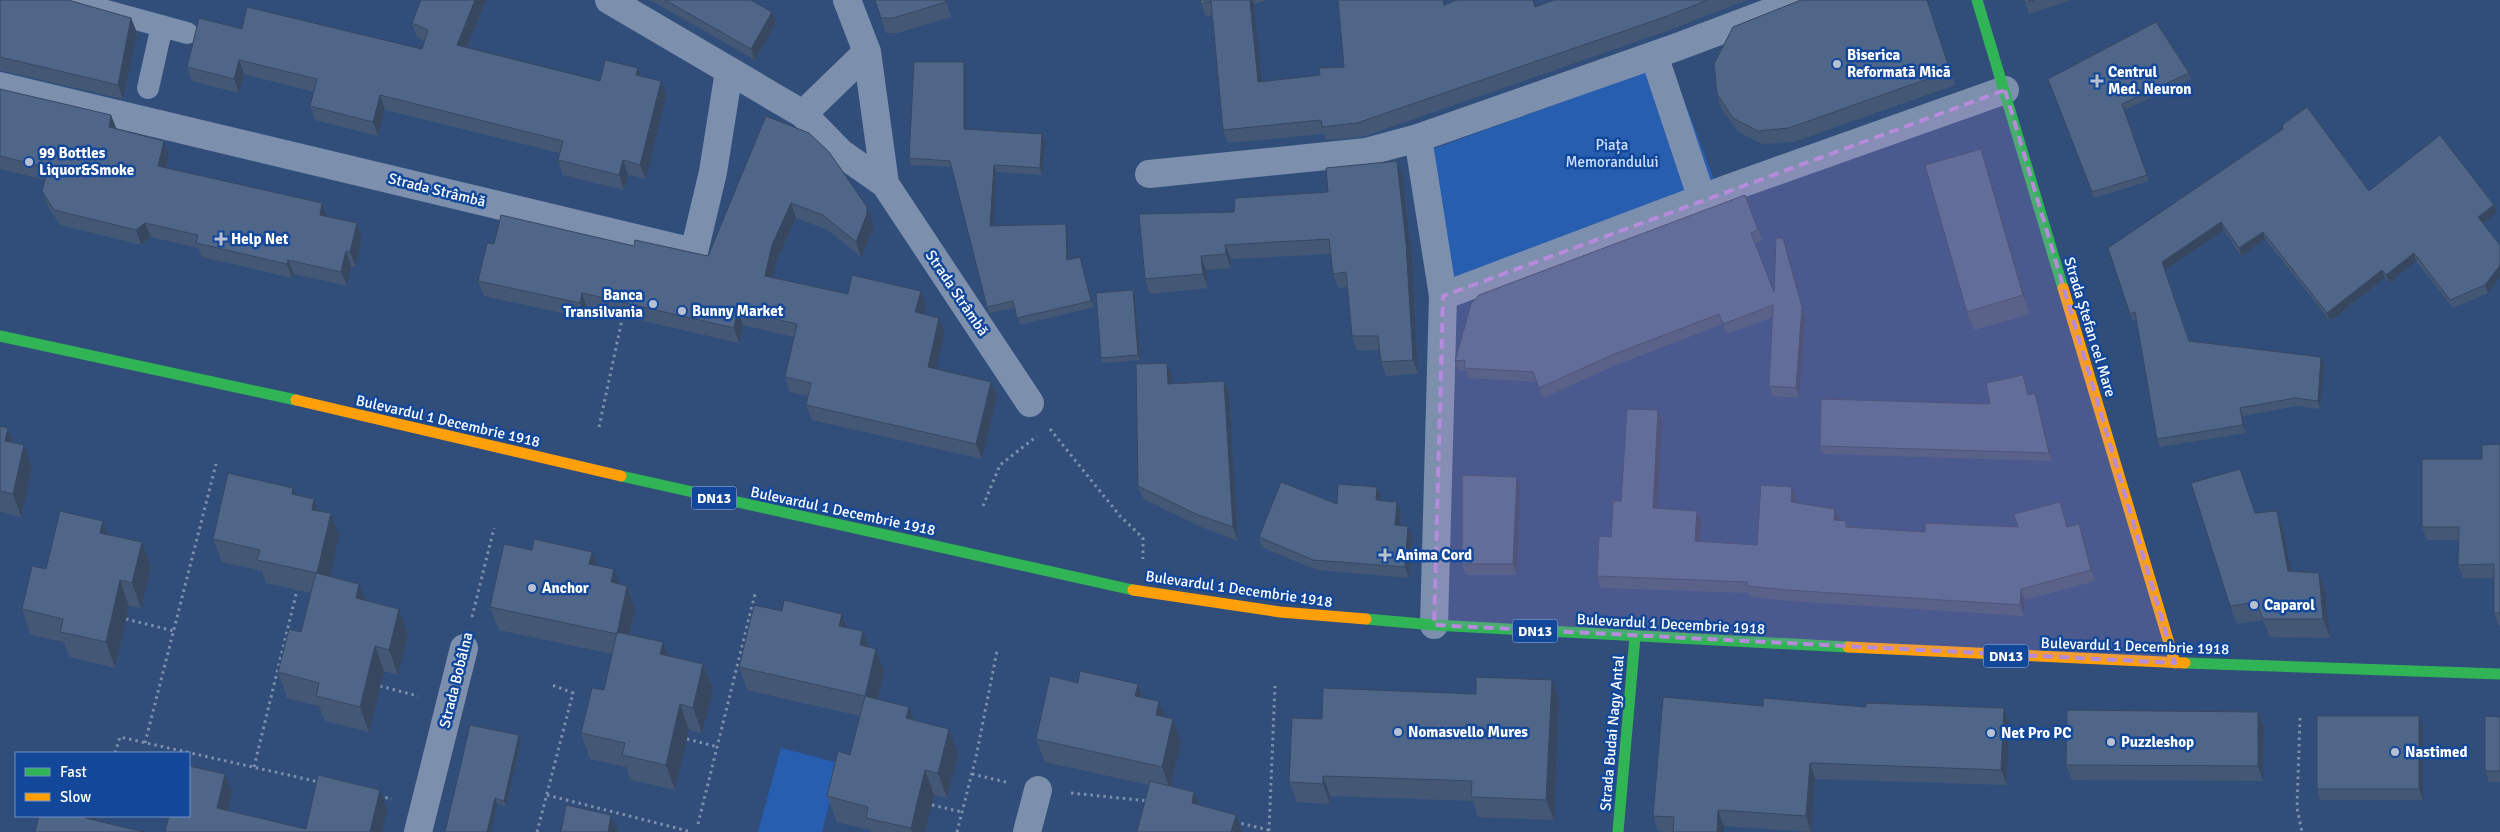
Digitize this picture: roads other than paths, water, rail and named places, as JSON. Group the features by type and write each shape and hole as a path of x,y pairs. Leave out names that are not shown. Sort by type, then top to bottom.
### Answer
{"main road":[{"name":"Strada Ștefan cel Mare","path":"1976,0 2005,90 2175,663"},
{"name":"Bulevardul 1 Decembrie 1918","path":"0,336 234,386 708,496 1144,592 1280,612 1434,625 2042,658 2500,674"},
{"name":"Strada Budai Nagy Antal","path":"1618,832 1635,637"}],"street":[{"name":"Strada Strâmbă","path":"608,0 802,114 841,153 885,184 1030,403"},
{"name":"Strada Strâmbă","path":"847,0 867,52 885,184"},
{"path":"1149,174 1366,152 1418,138 1654,55 1802,0"},
{"path":"802,114 867,52"},
{"path":"1654,55 1702,198"},
{"name":"Strada Strâmbă","path":"0,86 694,252 713,172 730,71"},
{"path":"1443,296 1702,198 2005,90"},
{"path":"1418,138 1443,296 1434,625"},
{"name":"Strada Bobâlna","path":"418,832 464,648"},
{"path":"1027,832 1038,790"}],"lane":[{"path":"66,0 188,33"},
{"path":"148,88 162,26"}],"place":[{"name":"Biserica Reformată Mică","path":"1837,64"},
{"name":"Centrul Med. Neuron","path":"2097,81"},
{"name":"99 Bottles Liquor&Smoke","path":"29,162"},
{"name":"Help Net","path":"221,239"},
{"name":"Banca Transilvania","path":"653,304"},
{"name":"Bunny Market","path":"682,311"},
{"name":"Anima Cord","path":"1385,555"},
{"name":"Anchor","path":"532,588"},
{"name":"Caparol","path":"2254,605"},
{"name":"Nomasvello Mures","path":"1398,732"},
{"name":"Net Pro PC","path":"1991,733"},
{"name":"Puzzleshop","path":"2111,742"},
{"name":"Nastimed","path":"2395,752"}],"park label":[{"name":"Piața Memorandului","path":"1612,154"}]}
